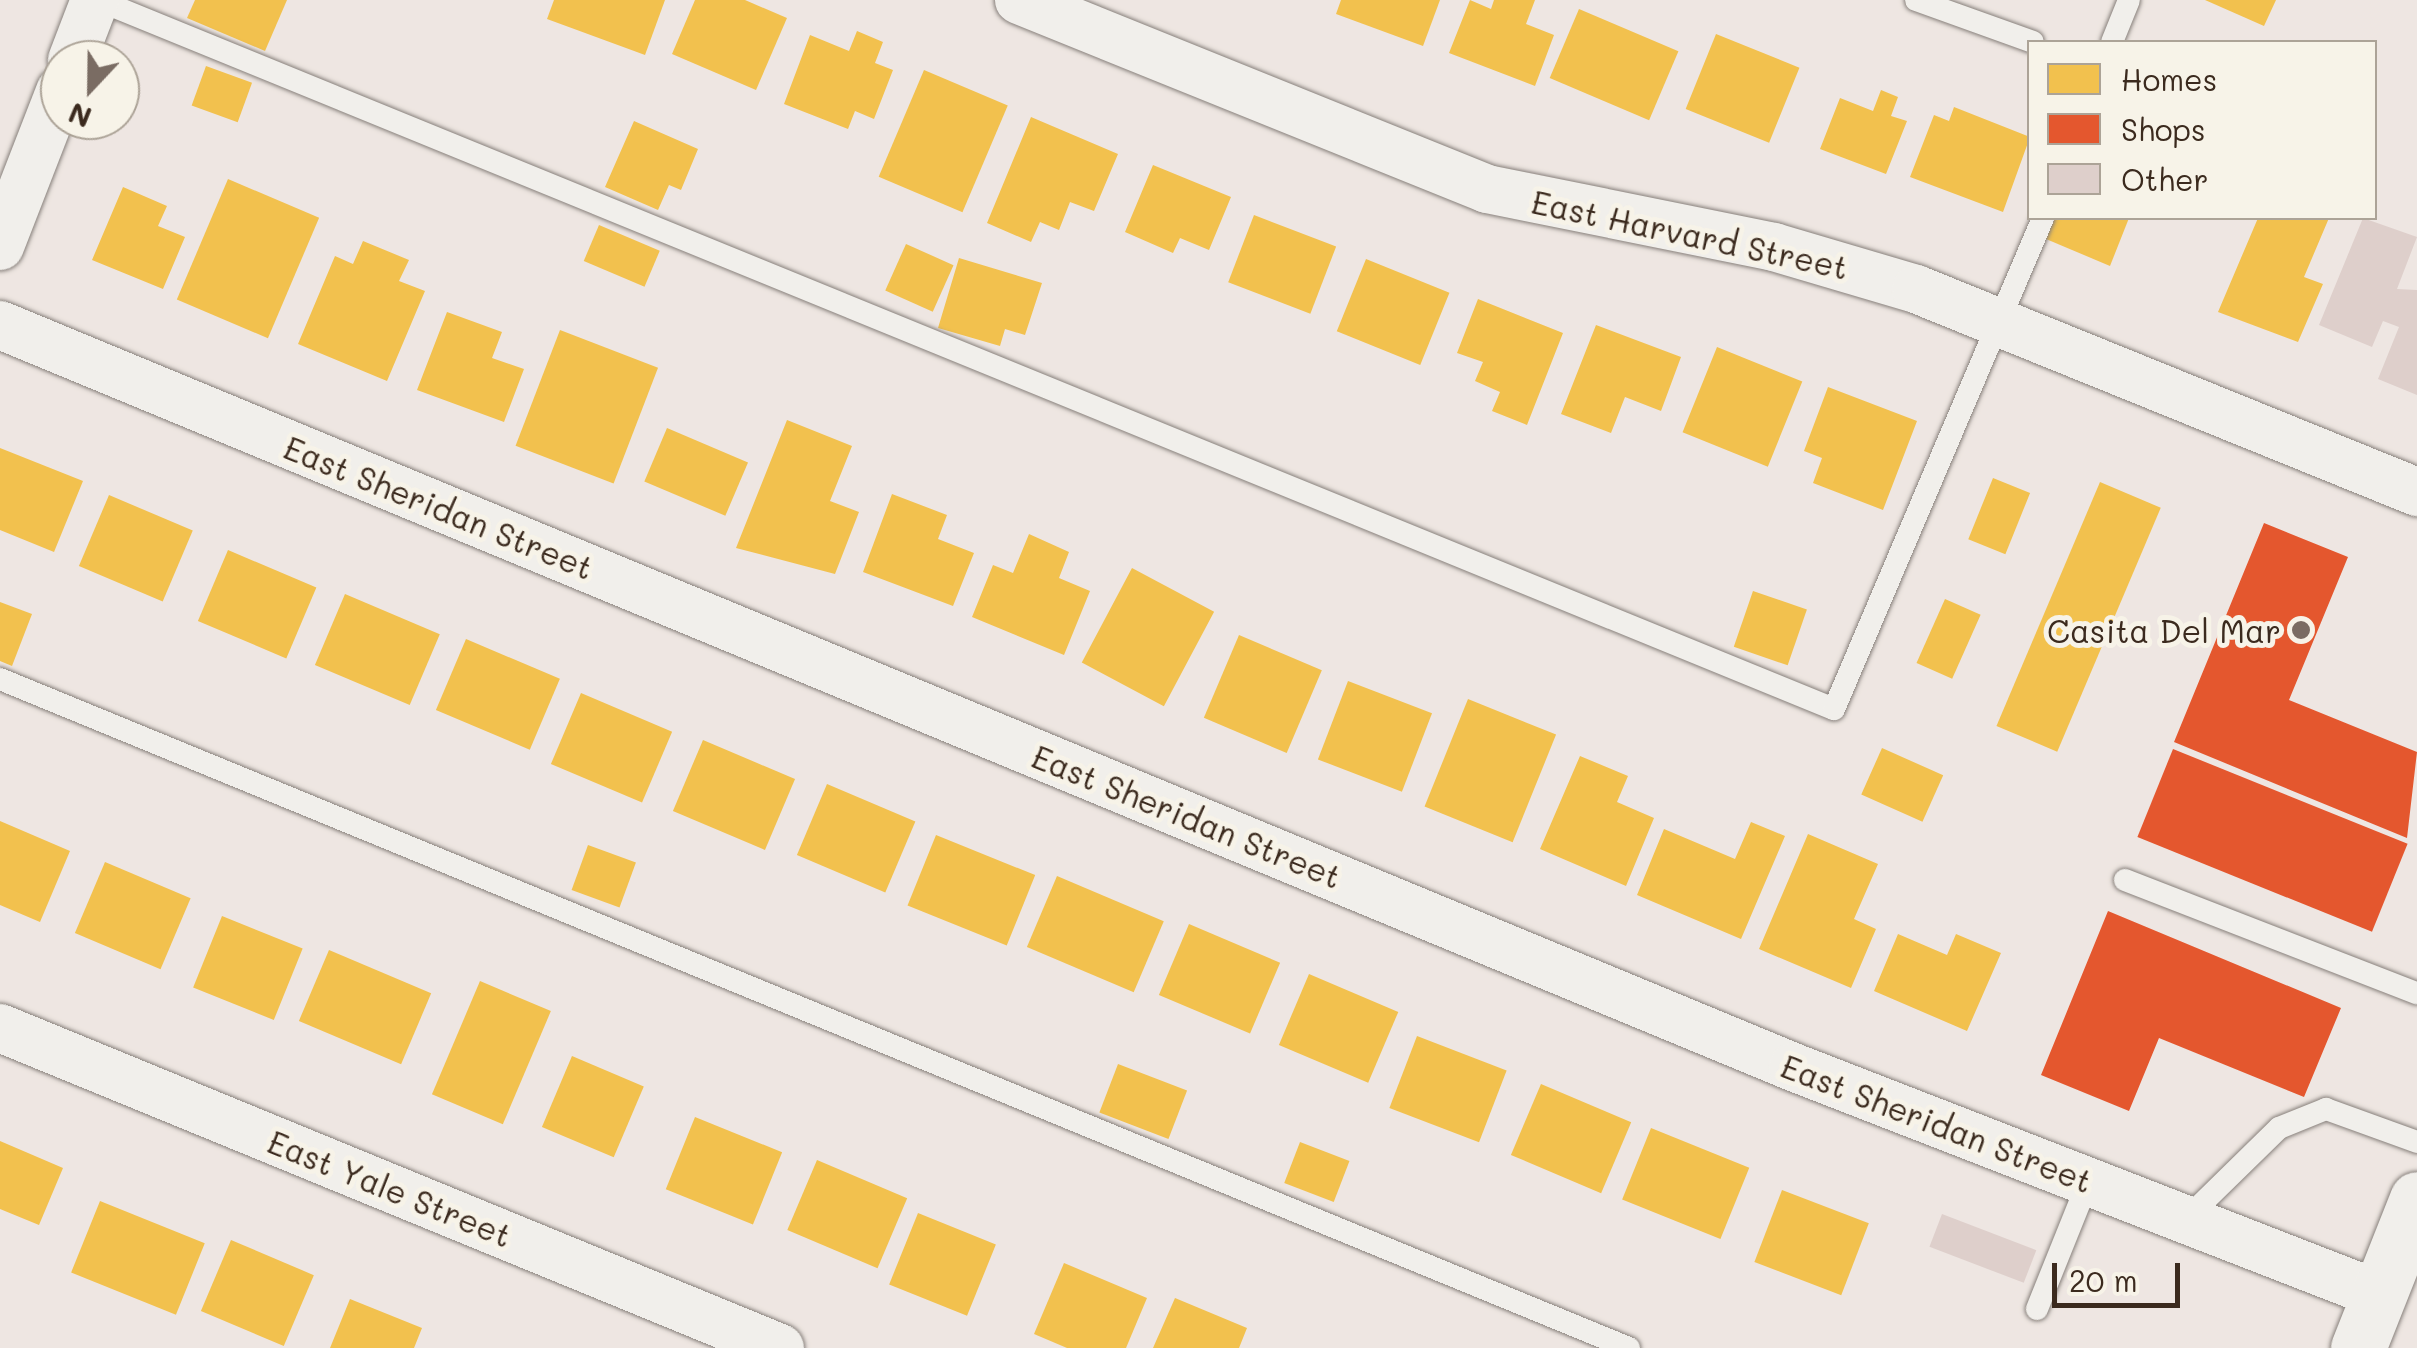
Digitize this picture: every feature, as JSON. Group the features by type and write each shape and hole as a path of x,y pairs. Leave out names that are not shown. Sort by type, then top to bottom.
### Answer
{"main road":[{"path":"2358,1348 2395,1284 2417,1200"}],"street":[{"path":"80,40 97,0"},
{"name":"East Harvard Street","path":"1019,0 1488,189 1774,247 2001,321 2417,492"},
{"path":"0,246 41,140"},
{"name":"East Sheridan Street","path":"0,325 2088,1182 2186,1220 2395,1284"},
{"name":"East Yale Street","path":"0,1028 780,1348"}],"lane":[{"path":"97,0 1834,709 2042,220"},
{"path":"1916,0 2027,40"},
{"path":"2113,40 2129,0"},
{"path":"0,679 1629,1348"},
{"path":"2125,880 2417,993"},
{"path":"2186,1220 2279,1128 2326,1109 2417,1142"},
{"path":"2036,1309 2088,1182"}],"building: Homes":[{"path":"195,0 287,0 265,51 187,18"},
{"path":"554,0 665,0 645,55 547,19"},
{"path":"695,0 745,0 787,18 756,90 672,54"},
{"path":"1341,0 1440,0 1423,46 1336,14"},
{"path":"1470,0 1491,9 1494,0 1535,0 1526,24 1554,35 1535,86 1449,53"},
{"path":"2205,0 2276,0 2264,26"},
{"path":"1579,9 1678,51 1649,120 1550,78"},
{"path":"857,31 883,42 875,63 893,70 874,119 855,111 848,129 784,104 810,35 849,51"},
{"path":"1716,34 1799,68 1769,143 1686,109"},
{"path":"206,66 252,83 238,122 192,105"},
{"path":"924,70 1008,106 962,212 879,177"},
{"path":"1881,90 1898,97 1891,116 1907,121 1886,174 1820,149 1840,98 1873,111"},
{"path":"1954,107 2027,136 2003,212 1910,177 1934,115 1949,121"},
{"path":"1031,117 1118,154 1094,211 1070,202 1059,230 1040,222 1031,242 987,223"},
{"path":"634,121 698,149 681,190 669,185 658,210 605,187"},
{"path":"1153,165 1231,197 1209,250 1180,238 1173,253 1125,232"},
{"path":"228,179 319,218 268,338 177,300"},
{"path":"123,187 167,206 158,226 185,237 163,289 92,260"},
{"path":"1254,215 1336,247 1310,314 1228,282"},
{"path":"2054,220 2128,220 2110,266 2046,239"},
{"path":"2257,220 2328,220 2304,277 2323,284 2298,342 2218,312"},
{"path":"599,225 660,251 645,287 584,261"},
{"path":"363,241 409,260 399,281 425,291 387,381 298,344 335,256 353,264"},
{"path":"906,244 954,265 933,312 885,291"},
{"path":"959,258 1042,283 1025,335 1005,329 1000,346 938,328"},
{"path":"1366,259 1449,293 1420,365 1337,331"},
{"path":"1478,299 1563,333 1527,425 1492,411 1500,392 1475,381 1483,362 1457,353"},
{"path":"447,312 502,332 492,358 524,369 504,422 417,390"},
{"path":"1596,325 1681,357 1661,411 1625,397 1611,433 1561,414"},
{"path":"560,330 658,368 614,483 516,446"},
{"path":"1717,347 1802,381 1768,467 1683,432"},
{"path":"1828,387 1917,421 1883,510 1813,483 1822,458 1804,451"},
{"path":"787,420 852,446 830,501 859,512 835,574 736,548"},
{"path":"667,428 748,462 725,516 644,481"},
{"path":"0,448 83,481 54,552 0,530"},
{"path":"1993,478 2030,493 2005,554 1968,539"},
{"path":"2100,482 2161,508 2057,752 1996,726"},
{"path":"892,494 947,515 938,539 974,553 953,606 863,572"},
{"path":"109,495 193,531 163,601 79,566"},
{"path":"1029,534 1069,552 1059,578 1090,591 1064,655 972,617 993,565 1013,573"},
{"path":"228,550 316,588 286,658 198,621"},
{"path":"1132,568 1214,612 1164,706 1082,662"},
{"path":"1753,591 1807,610 1788,665 1734,647"},
{"path":"345,594 440,634 410,705 315,665"},
{"path":"1945,599 1981,615 1952,679 1917,663"},
{"path":"0,602 32,614 12,666 0,661"},
{"path":"1239,635 1322,670 1287,753 1204,718"},
{"path":"466,639 560,679 530,750 436,710"},
{"path":"1348,681 1432,713 1402,792 1318,759"},
{"path":"581,693 672,732 642,803 551,764"},
{"path":"1468,699 1556,735 1513,842 1425,807"},
{"path":"703,740 795,779 765,850 673,811"},
{"path":"1882,748 1943,775 1922,822 1861,795"},
{"path":"1580,756 1628,776 1617,802 1654,818 1626,886 1540,849"},
{"path":"827,784 915,822 885,892 797,855"},
{"path":"0,821 70,851 40,922 0,905"},
{"path":"1751,822 1785,836 1741,939 1637,895 1664,829 1735,859"},
{"path":"1808,834 1878,864 1854,919 1876,929 1851,988 1759,949"},
{"path":"936,835 1035,875 1007,946 908,905"},
{"path":"588,845 636,862 620,908 572,890"},
{"path":"105,862 191,898 161,969 75,933"},
{"path":"1057,876 1164,921 1134,992 1027,947"},
{"path":"222,916 303,949 274,1020 193,987"},
{"path":"1189,924 1280,963 1250,1034 1159,995"},
{"path":"1898,934 1947,955 1956,934 2001,953 1967,1031 1874,991"},
{"path":"329,950 431,993 401,1064 299,1021"},
{"path":"1309,974 1398,1012 1368,1083 1279,1045"},
{"path":"480,981 551,1011 503,1124 432,1094"},
{"path":"1417,1036 1507,1070 1479,1142 1389,1108"},
{"path":"572,1056 644,1086 614,1157 542,1127"},
{"path":"1118,1064 1187,1091 1168,1139 1099,1113"},
{"path":"1541,1084 1631,1122 1601,1193 1511,1155"},
{"path":"695,1117 782,1152 753,1225 666,1189"},
{"path":"1651,1128 1749,1168 1720,1239 1622,1199"},
{"path":"0,1141 63,1168 39,1225 0,1209"},
{"path":"1300,1142 1349,1161 1334,1202 1284,1183"},
{"path":"817,1160 907,1198 878,1268 787,1230"},
{"path":"1782,1190 1869,1223 1841,1295 1754,1262"},
{"path":"100,1201 205,1243 176,1315 71,1272"},
{"path":"918,1213 996,1244 967,1316 889,1284"},
{"path":"231,1240 314,1275 284,1346 201,1311"},
{"path":"1064,1263 1147,1298 1126,1348 1067,1348 1034,1334"},
{"path":"1175,1298 1247,1328 1239,1348 1153,1348"},
{"path":"350,1299 422,1328 414,1348 330,1348"}],"building: Shops":[{"path":"2264,523 2348,557 2289,700 2417,752 2407,838 2174,742"},
{"path":"2173,749 2408,844 2372,932 2137,837"},
{"path":"2108,911 2341,1008 2304,1097 2159,1038 2129,1111 2041,1075"}],"building: Other":[{"path":"2362,220 2417,237 2397,289 2417,290 2417,395 2378,379 2399,327 2383,321 2372,347 2319,325"},
{"path":"1942,1214 2036,1250 2024,1283 1929,1247"}],"place":[{"name":"Casita Del Mar","path":"2301,630"}]}
